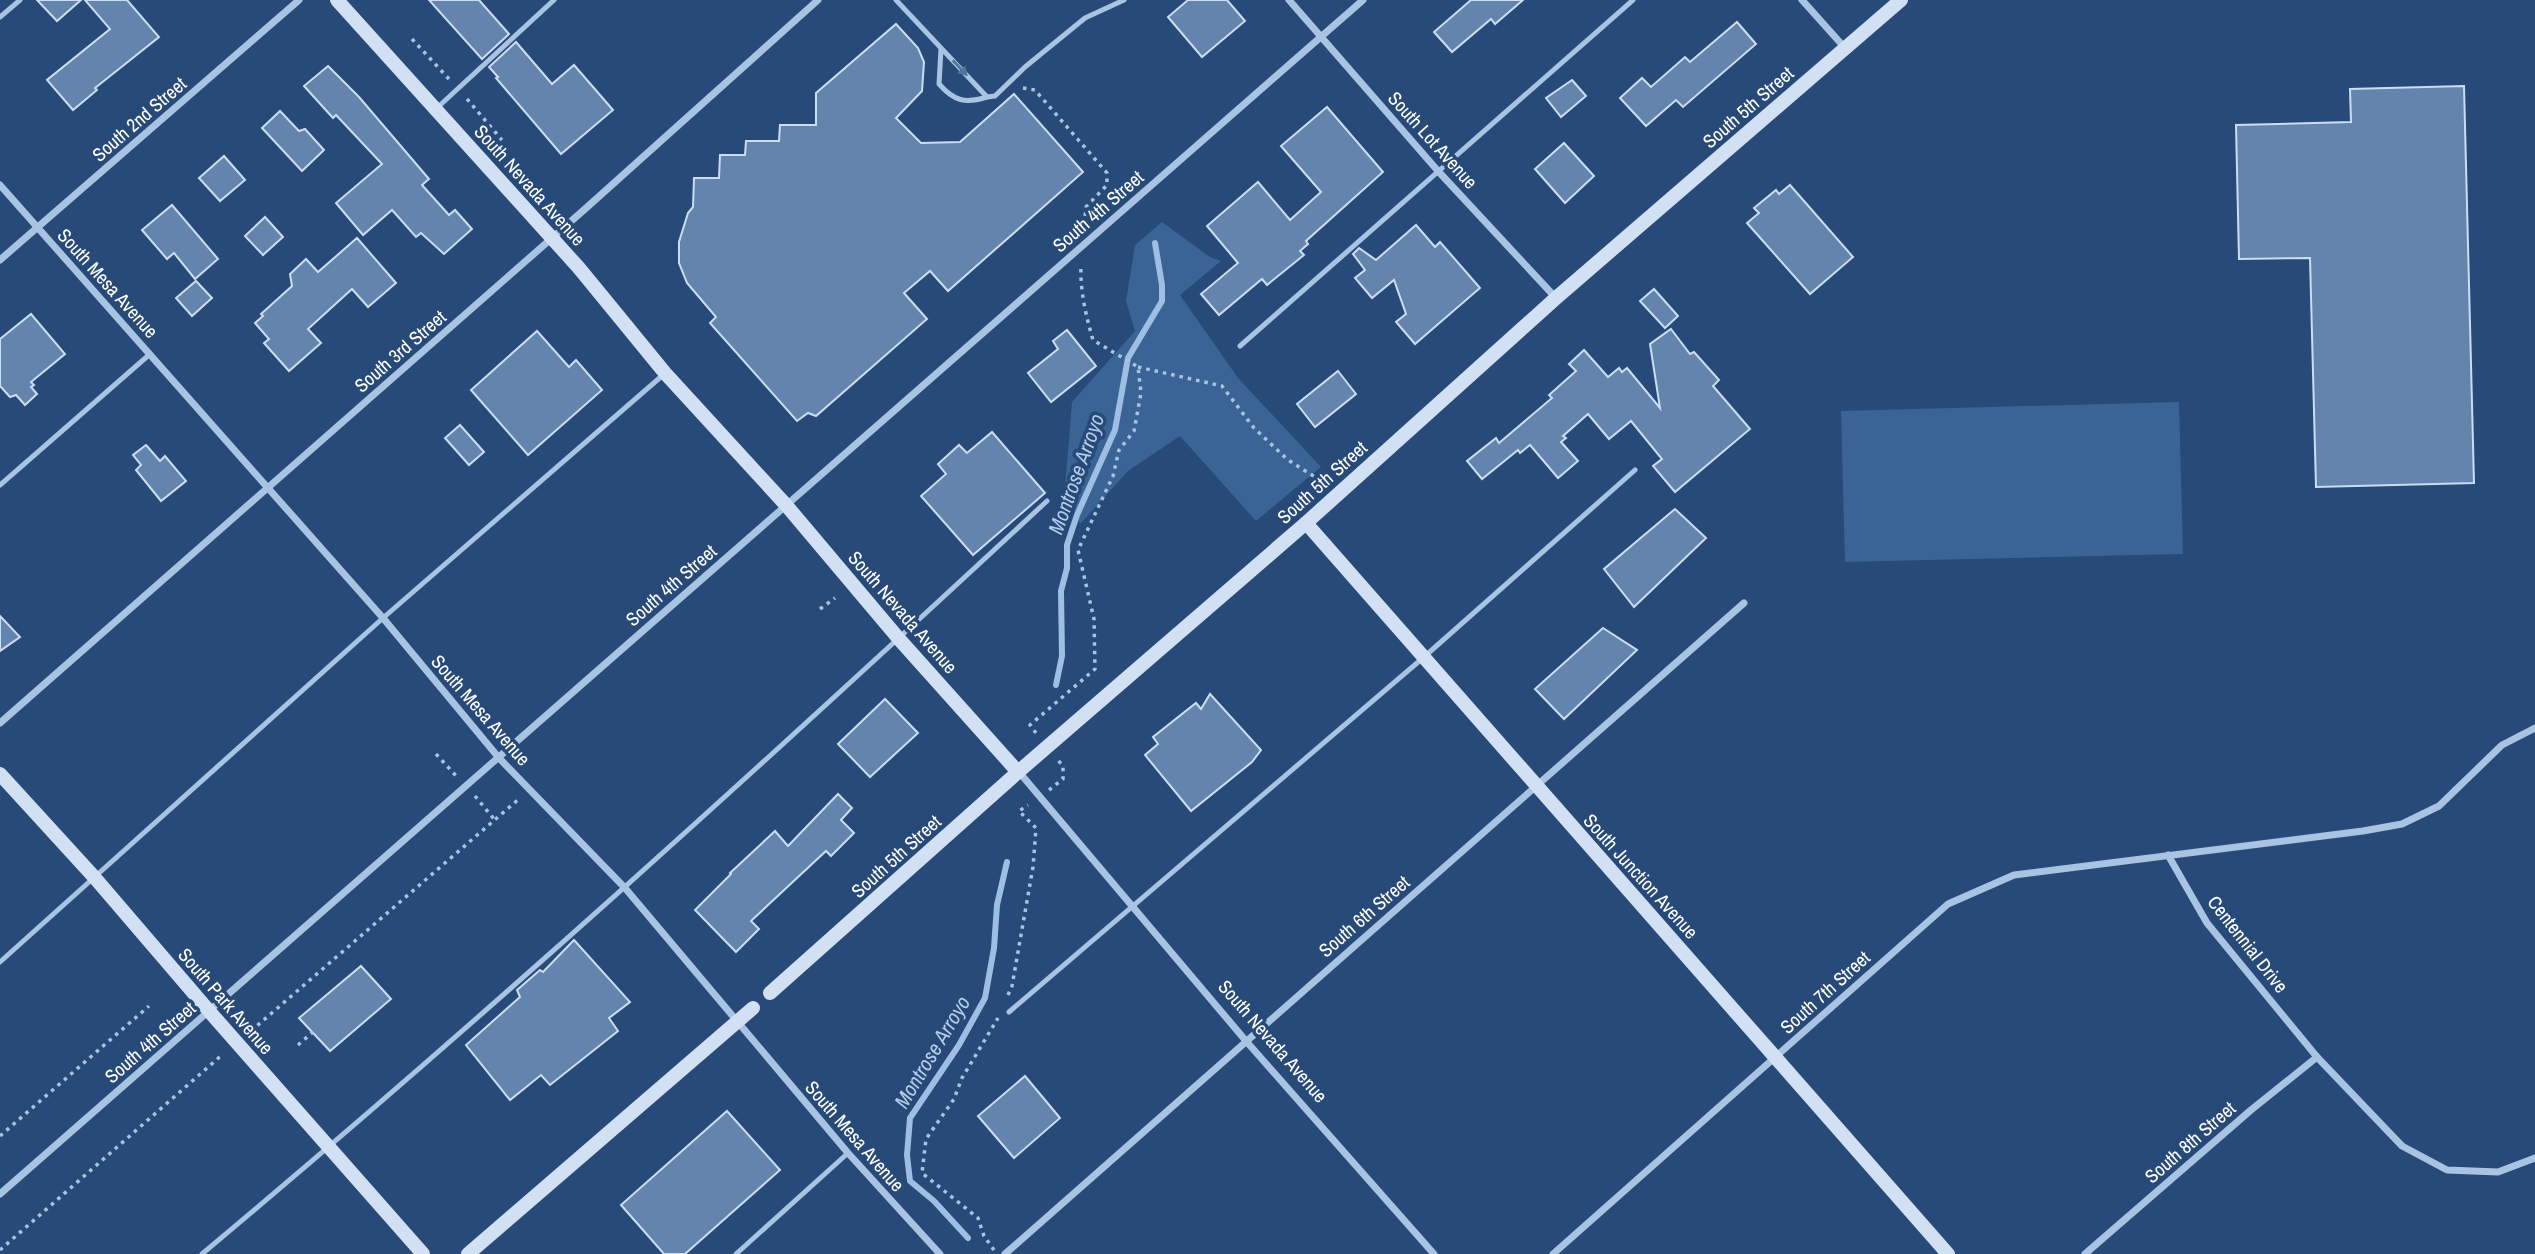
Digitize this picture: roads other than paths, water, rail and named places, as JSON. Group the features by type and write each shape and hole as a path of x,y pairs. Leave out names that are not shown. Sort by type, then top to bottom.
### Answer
{"street":[{"name":"South 2nd Street","path":"0,260 299,0"},
{"name":"South Nevada Avenue","path":"337,0 552,238 665,373 786,505 899,639 1018,772 1246,1041 1434,1254"},
{"name":"South 3rd Street","path":"0,723 552,238 818,0"},
{"name":"South Lot Avenue","path":"1289,0 1438,171 1556,298"},
{"name":"South 4th Street","path":"0,1194 1363,0"},
{"path":"1802,0 1845,48"},
{"name":"South 5th Street","path":"770,993 1018,772 1306,523 1556,298 1901,0"},
{"name":"South Mesa Avenue","path":"0,185 383,618 499,758 625,888 848,1153 940,1254"},
{"name":"South Junction Avenue","path":"1306,523 1948,1254"},
{"name":"South 6th Street","path":"1005,1254 1744,603"},
{"path":"2168,855 2402,824 2439,806 2502,745 2535,729"},
{"name":"South Park Avenue","path":"0,774 423,1254"},
{"name":"Centennial Drive","path":"2168,855 2207,923 2317,1057 2402,1146 2447,1170 2498,1172 2535,1158"},
{"name":"South 7th Street","path":"1553,1254 1948,904 2014,875 2168,855"},
{"path":"468,1254 753,1008"},
{"name":"South 8th Street","path":"2085,1254 2251,1110 2317,1057"}],"lane":[{"path":"0,17 20,0"},
{"path":"435,109 459,90 554,0"},
{"path":"896,0 987,97"},
{"path":"941,49 939,84 950,96 961,102 995,96 1084,18 1124,0"},
{"path":"1240,345 1633,0"},
{"path":"0,485 150,354"},
{"path":"0,962 383,618 665,373"},
{"path":"1009,1012 1424,657 1635,470"},
{"path":"202,1254 625,888 1047,501"},
{"path":"736,1254 848,1153"}],"waterway":[{"name":"Montrose Arroyo","path":"1056,685 1062,656 1061,591 1067,568 1067,545 1077,515 1115,430 1128,358 1162,301 1155,243"},
{"name":"Montrose Arroyo","path":"968,1238 934,1201 910,1181 907,1155 910,1118 959,1045 985,998 994,948 997,905 1007,862"}]}
